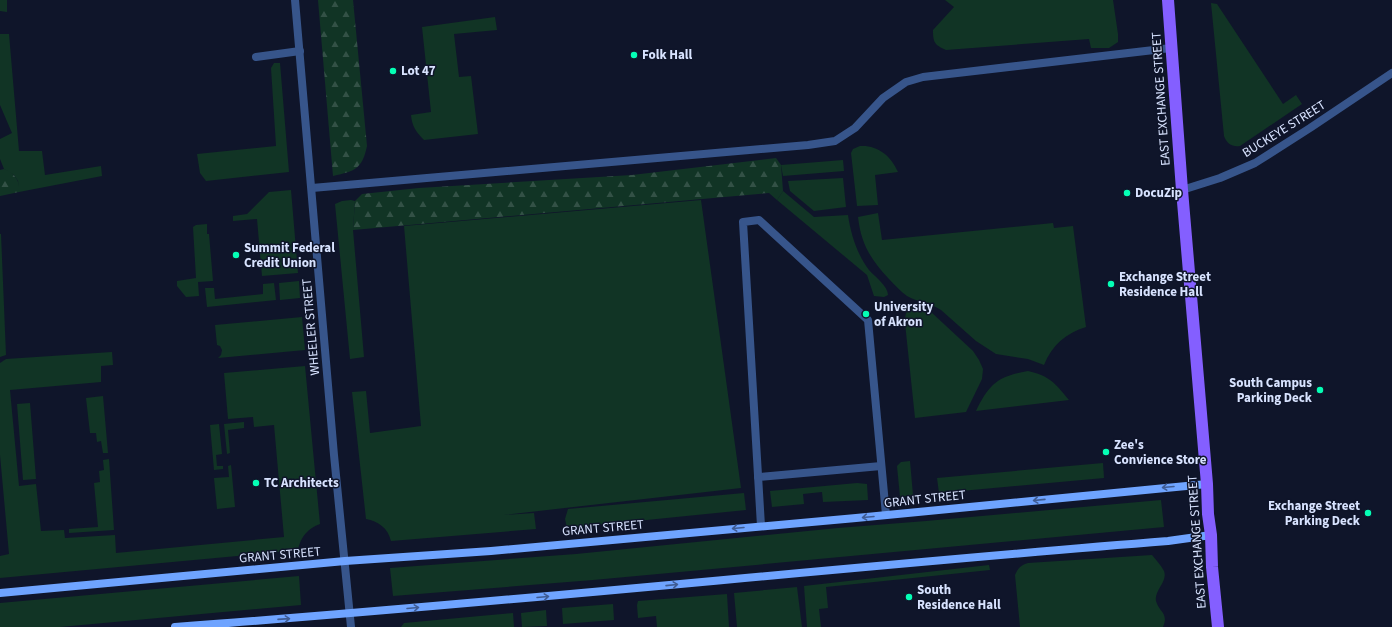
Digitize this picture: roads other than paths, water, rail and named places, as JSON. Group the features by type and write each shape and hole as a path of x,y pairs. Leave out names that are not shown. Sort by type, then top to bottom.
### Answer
{"main road":[{"name":"EAST EXCHANGE STREET","path":"1168,0 1182,190 1207,484 1208,514 1212,535 1212,567 1218,627"},
{"name":"GRANT STREET","path":"0,593 345,561 491,551 1207,484"},
{"path":"175,627 350,614 621,590 1036,551 1168,541 1212,535"}],"street":[{"name":"WHEELER STREET","path":"296,0 334,455 351,627"},
{"path":"312,188 808,145 835,141 855,128 883,98 906,82 923,77 1171,48"},
{"path":"256,57 300,51"},
{"name":"BUCKEYE STREET","path":"1182,190 1220,178 1255,163 1392,73"},
{"path":"761,526 743,222 759,220 868,320 886,515"},
{"path":"758,477 882,466"}],"place":[{"name":"Folk Hall","path":"634,55"},
{"name":"Lot 47","path":"393,71"},
{"name":"DocuZip","path":"1127,193"},
{"name":"Summit Federal Credit Union","path":"236,255"},
{"name":"Exchange Street Residence Hall","path":"1111,284"},
{"name":"University of Akron","path":"866,314"},
{"name":"South Campus Parking Deck","path":"1320,390"},
{"name":"Zee's Convience Store","path":"1106,452"},
{"name":"TC Architects","path":"256,483"},
{"name":"Exchange Street Parking Deck","path":"1368,513"},
{"name":"South Residence Hall","path":"909,597"}]}
